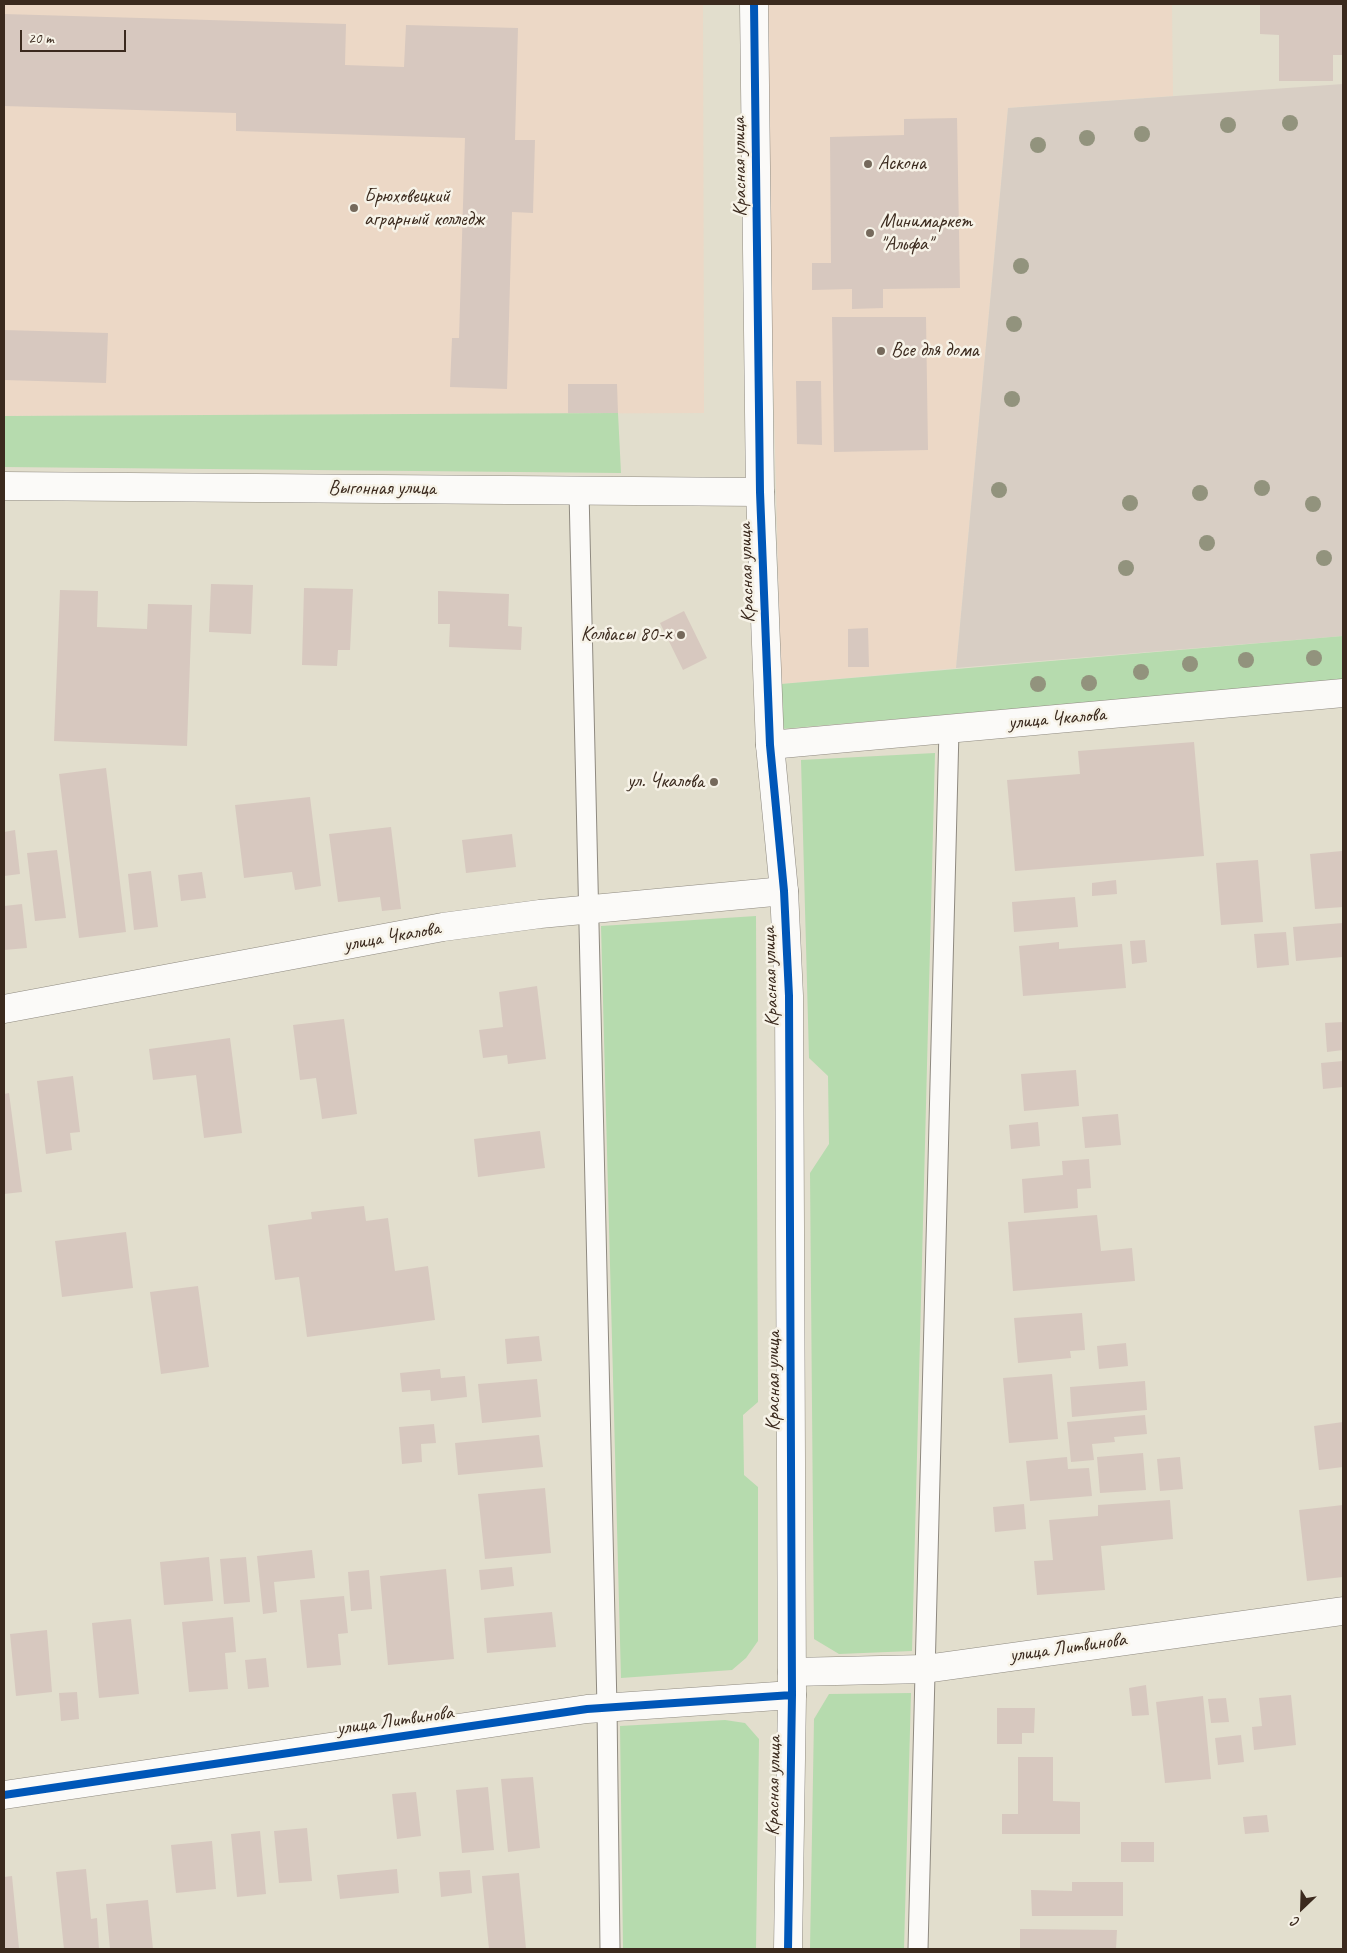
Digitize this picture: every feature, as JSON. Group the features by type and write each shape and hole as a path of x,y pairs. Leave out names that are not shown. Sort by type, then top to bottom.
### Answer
{"street":[{"name":"Красная улица","path":"754,4 760,492 770,745 784,891 789,1006 792,1684 788,1949"},
{"name":"Выгонная улица","path":"4,486 760,492"},
{"name":"улица Чкалова","path":"770,745 1343,693"},
{"name":"улица Чкалова","path":"4,1009 443,927 589,909 784,891"},
{"name":"улица Литвинова","path":"4,1795 607,1707 925,1669 1343,1611"}],"lane":[{"path":"579,490 607,1707 610,1949"},
{"path":"918,1949 949,730"}],"shaded area":[{"name":"Брюховецкий аграрный колледж","path":"4,4 703,4 704,413 4,416"},
{"path":"766,4 1172,4 1173,96 1008,108 956,668 781,684"},
{"path":"1343,84 1343,636 956,668 1008,108"}],"green space":[{"path":"618,413 621,473 4,467 4,416"},
{"path":"1343,636 1343,680 782,729 781,684"},
{"path":"935,753 912,1651 839,1654 814,1639 810,1173 829,1144 828,1076 809,1058 801,760"},
{"path":"756,916 758,1402 743,1415 744,1475 758,1487 758,1641 746,1658 732,1670 621,1678 601,926"},
{"path":"911,1693 904,1949 810,1949 814,1719 829,1694"},
{"path":"725,1720 745,1723 759,1739 756,1949 623,1949 620,1726"}],"building":[{"path":"1260,4 1343,4 1343,55 1333,55 1333,81 1279,81 1279,35 1260,34"},
{"path":"4,14 346,24 345,65 404,67 406,25 518,28 515,140 535,140 533,213 512,212 507,389 450,387 452,338 459,338 465,138 236,131 236,113 4,106"},
{"path":"957,118 960,288 883,289 883,308 852,309 852,289 812,290 812,263 831,263 830,137 904,135 904,119"},
{"path":"832,317 926,317 928,450 834,452"},
{"path":"4,330 108,333 106,383 4,380"},
{"path":"796,381 821,381 822,445 797,444"},
{"path":"568,384 617,384 618,413 568,413"},
{"path":"211,584 253,585 251,634 209,632"},
{"path":"304,588 353,589 350,650 338,650 337,666 302,665"},
{"path":"60,590 98,591 97,627 147,629 148,604 192,605 187,746 54,741"},
{"path":"438,591 509,594 508,626 522,627 521,650 449,647 450,624 438,624"},
{"path":"684,611 707,658 683,670 660,623"},
{"path":"868,628 869,667 848,667 848,629"},
{"path":"1194,742 1204,856 1015,871 1007,780 1080,774 1078,751"},
{"path":"106,768 126,932 79,938 59,774"},
{"path":"310,797 321,886 295,890 292,872 244,878 235,805"},
{"path":"391,827 401,909 382,911 380,897 338,902 329,834"},
{"path":"15,830 20,874 4,876 4,832"},
{"path":"512,834 516,867 466,873 462,840"},
{"path":"57,850 66,918 35,921 27,853"},
{"path":"1342,851 1343,907 1315,909 1310,854"},
{"path":"1258,860 1263,922 1221,925 1216,863"},
{"path":"151,871 158,927 134,930 128,874"},
{"path":"202,872 206,898 181,901 178,875"},
{"path":"1116,880 1117,894 1092,896 1092,883"},
{"path":"1075,897 1078,927 1014,932 1012,902"},
{"path":"22,904 27,948 4,950 4,906"},
{"path":"1343,923 1343,957 1296,961 1293,927"},
{"path":"1286,932 1289,965 1257,968 1254,934"},
{"path":"1145,940 1147,962 1132,964 1130,941"},
{"path":"1059,942 1059,949 1122,944 1126,988 1023,996 1019,946"},
{"path":"537,986 546,1059 508,1064 507,1055 483,1058 479,1030 503,1027 499,992"},
{"path":"344,1019 357,1114 322,1119 316,1078 300,1080 293,1025"},
{"path":"1343,1022 1343,1050 1327,1052 1325,1023"},
{"path":"230,1038 242,1133 204,1138 196,1075 153,1080 149,1049"},
{"path":"1343,1061 1343,1087 1323,1089 1321,1063"},
{"path":"1076,1070 1079,1106 1024,1111 1021,1074"},
{"path":"73,1076 80,1132 70,1133 72,1150 46,1154 37,1081"},
{"path":"9,1093 22,1192 4,1194 4,1094"},
{"path":"1118,1114 1121,1145 1085,1148 1082,1117"},
{"path":"1038,1122 1040,1146 1011,1149 1009,1125"},
{"path":"540,1131 545,1168 478,1177 474,1139"},
{"path":"1089,1159 1091,1188 1077,1189 1078,1208 1024,1213 1022,1179 1063,1175 1062,1161"},
{"path":"364,1206 366,1221 388,1218 395,1271 428,1266 435,1320 307,1337 299,1277 275,1280 268,1225 312,1219 311,1212"},
{"path":"1097,1215 1101,1251 1132,1248 1135,1281 1013,1291 1008,1222"},
{"path":"126,1232 133,1288 62,1297 55,1241"},
{"path":"198,1286 209,1367 161,1374 150,1292"},
{"path":"1082,1313 1085,1350 1070,1351 1071,1358 1018,1363 1014,1318"},
{"path":"539,1336 542,1361 507,1364 505,1339"},
{"path":"1126,1343 1128,1366 1099,1369 1097,1346"},
{"path":"440,1369 441,1378 465,1376 467,1397 431,1401 430,1390 402,1392 400,1373"},
{"path":"1052,1374 1058,1439 1009,1443 1003,1378"},
{"path":"537,1379 541,1417 482,1423 478,1384"},
{"path":"1145,1381 1147,1410 1072,1417 1070,1387"},
{"path":"1145,1415 1147,1434 1114,1437 1115,1442 1092,1444 1094,1460 1071,1462 1067,1422"},
{"path":"1343,1422 1343,1467 1319,1470 1314,1426"},
{"path":"434,1424 436,1443 421,1444 422,1462 402,1464 399,1427"},
{"path":"539,1435 543,1467 458,1475 455,1443"},
{"path":"1143,1453 1146,1490 1100,1493 1097,1457"},
{"path":"1067,1457 1068,1469 1089,1468 1092,1496 1030,1501 1026,1461"},
{"path":"1180,1457 1183,1489 1160,1491 1157,1459"},
{"path":"545,1488 551,1553 485,1559 478,1494"},
{"path":"1170,1500 1173,1539 1101,1546 1105,1590 1037,1595 1034,1561 1053,1560 1049,1520 1098,1516 1098,1505"},
{"path":"1024,1504 1026,1529 995,1532 993,1507"},
{"path":"1343,1505 1343,1577 1307,1581 1299,1510"},
{"path":"312,1550 315,1578 274,1582 277,1612 263,1614 257,1556"},
{"path":"209,1557 213,1601 164,1605 160,1562"},
{"path":"246,1557 250,1602 224,1604 220,1559"},
{"path":"512,1567 514,1586 481,1590 479,1570"},
{"path":"446,1569 454,1659 388,1665 380,1576"},
{"path":"369,1570 372,1609 351,1611 348,1572"},
{"path":"344,1596 348,1633 338,1634 341,1665 307,1668 300,1600"},
{"path":"552,1612 556,1647 487,1653 484,1618"},
{"path":"233,1617 236,1652 225,1653 228,1689 189,1692 182,1622"},
{"path":"131,1619 139,1694 99,1698 92,1623"},
{"path":"47,1630 52,1692 16,1696 10,1634"},
{"path":"266,1658 269,1687 248,1689 245,1660"},
{"path":"1146,1685 1149,1715 1132,1716 1129,1688"},
{"path":"77,1692 79,1719 61,1721 59,1693"},
{"path":"1291,1695 1296,1745 1254,1750 1252,1727 1262,1726 1259,1698"},
{"path":"1203,1696 1211,1779 1165,1783 1156,1702"},
{"path":"1226,1698 1229,1722 1211,1723 1208,1699"},
{"path":"997,1708 1035,1708 1034,1733 1022,1733 1022,1744 997,1744"},
{"path":"1241,1735 1244,1762 1218,1765 1215,1738"},
{"path":"1018,1757 1053,1757 1053,1801 1080,1802 1080,1834 1002,1834 1002,1814 1018,1814"},
{"path":"533,1777 540,1848 508,1852 501,1779"},
{"path":"488,1787 494,1850 462,1853 456,1790"},
{"path":"416,1792 421,1836 397,1839 392,1794"},
{"path":"1267,1815 1269,1832 1245,1834 1243,1817"},
{"path":"307,1828 312,1881 279,1883 274,1831"},
{"path":"260,1831 266,1894 237,1897 231,1834"},
{"path":"212,1841 216,1889 176,1893 171,1845"},
{"path":"1121,1842 1154,1842 1154,1862 1121,1862"},
{"path":"86,1869 91,1919 97,1918 99,1949 64,1949 56,1872"},
{"path":"397,1869 399,1893 340,1899 337,1875"},
{"path":"470,1870 472,1893 441,1897 439,1872"},
{"path":"519,1873 526,1949 489,1949 482,1876"},
{"path":"12,1876 19,1948 4,1949 4,1877"},
{"path":"1072,1882 1123,1882 1123,1916 1032,1916 1031,1890 1072,1891"},
{"path":"148,1900 153,1949 110,1949 106,1904"},
{"path":"1020,1929 1117,1930 1116,1949 1020,1949"}],"cycle path":[{"path":"754,4 760,492 770,745 784,891 789,996 792,1695 788,1949"},
{"path":"4,1795 587,1709 792,1695"}],"place":[{"name":"Аскона","path":"868,164"},
{"name":"Брюховецкий аграрный колледж","path":"354,208"},
{"name":"Минимаркет \"Альфа\"","path":"870,233"},
{"name":"Все для дома","path":"881,351"},
{"name":"Колбасы 80-х","path":"681,635"},
{"name":"ул. Чкалова","path":"714,782"}]}
